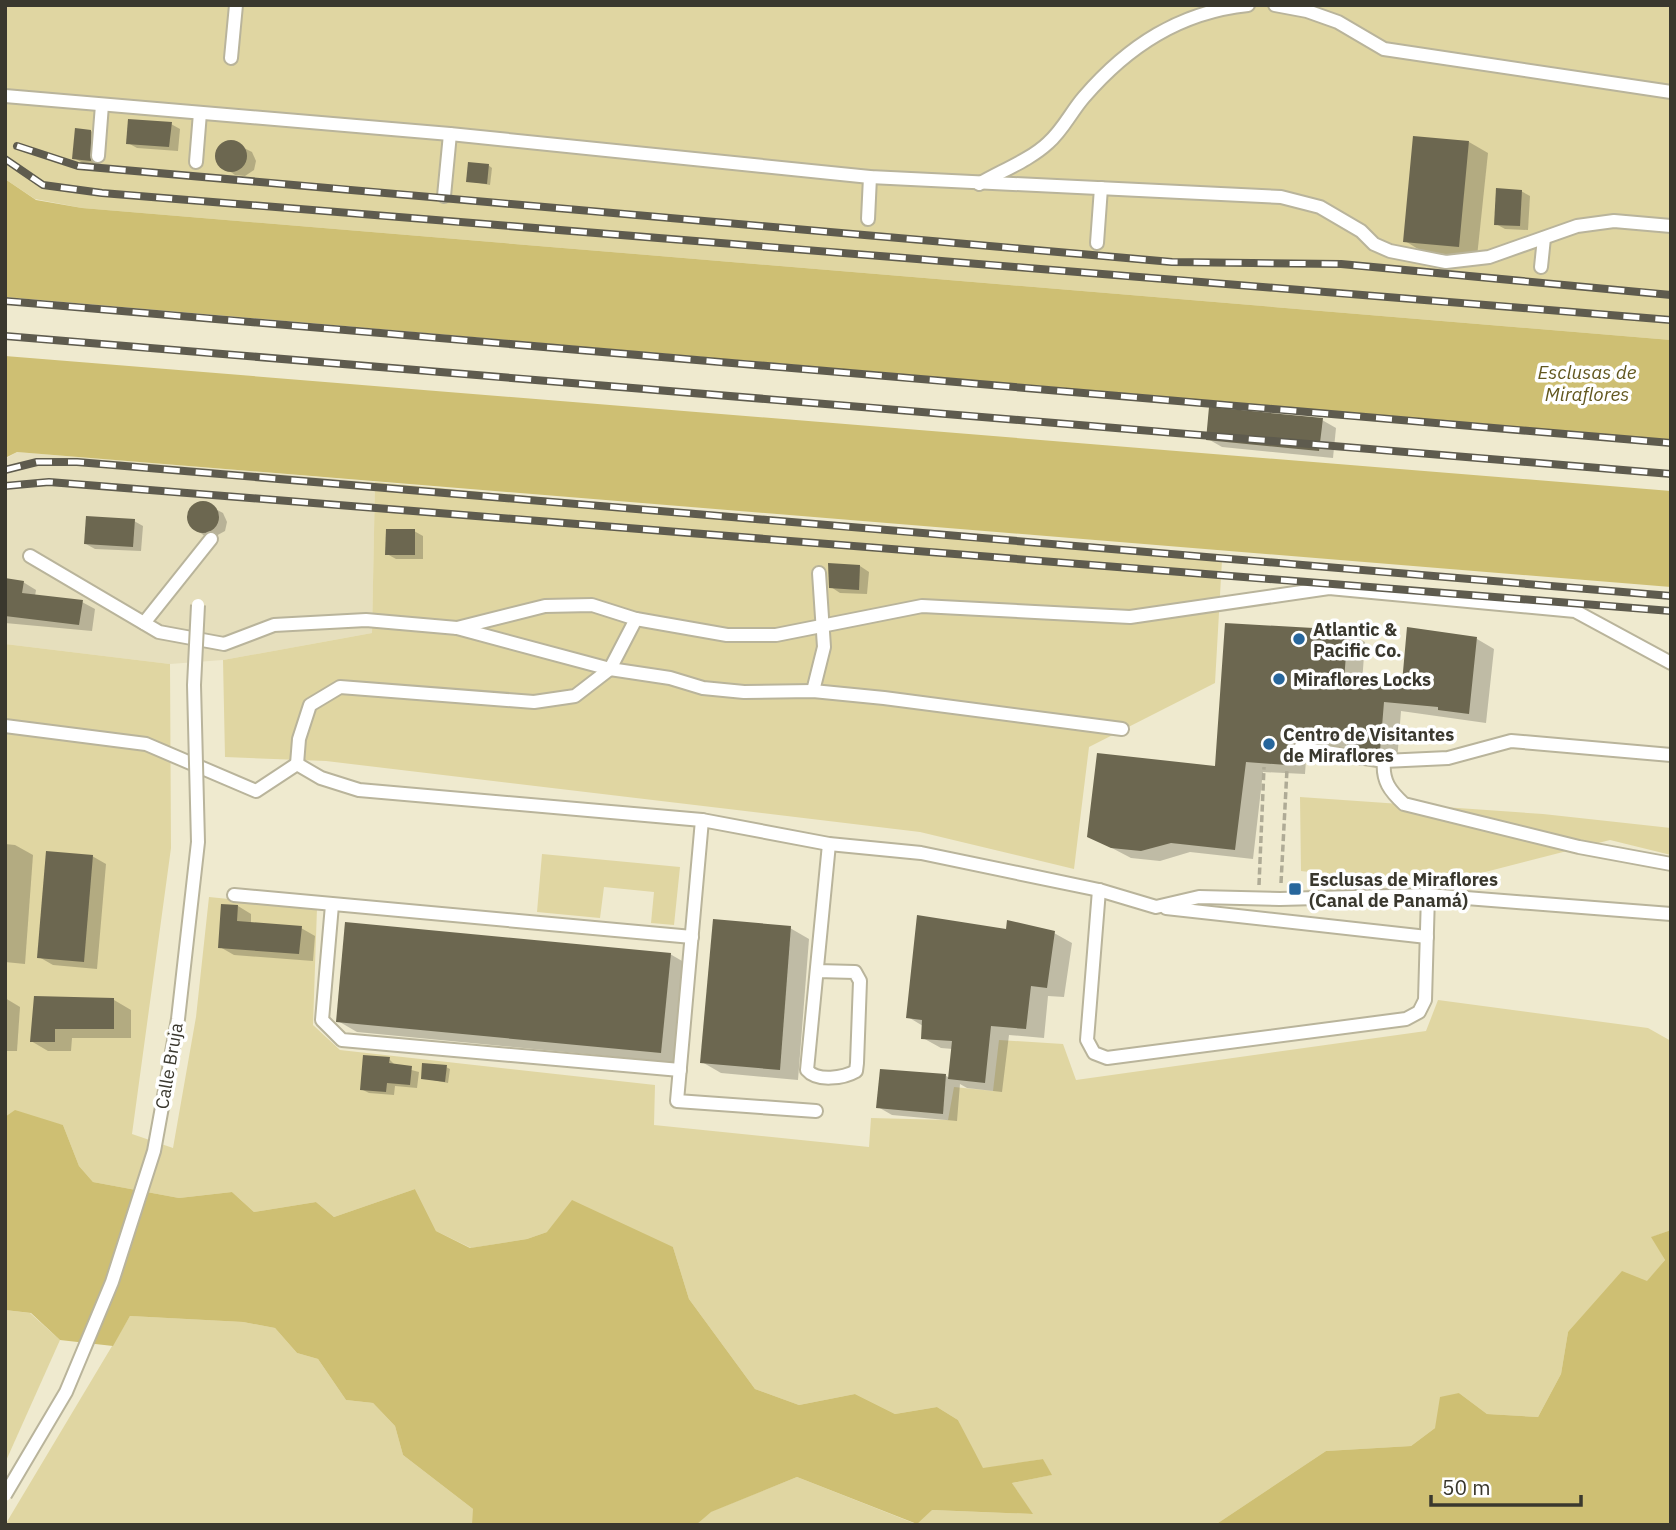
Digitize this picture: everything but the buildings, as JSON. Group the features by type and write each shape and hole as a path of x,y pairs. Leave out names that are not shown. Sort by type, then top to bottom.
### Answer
{"lane":[{"path":"231,58 236,5"},
{"path":"978,184 1046,145 1100,80 1135,48 1158,32 1202,13 1248,5"},
{"path":"1275,5 1307,11 1338,22 1384,49 1671,92"},
{"path":"5,96 450,134 870,177 1300,200 1339,217 1374,244 1390,251 1446,262 1489,257 1577,226 1614,221 1671,226"},
{"path":"98,156 102,105"},
{"path":"196,162 200,113"},
{"path":"444,196 450,134"},
{"path":"868,219 870,177"},
{"path":"1097,243 1101,188"},
{"path":"1541,267 1544,238"},
{"path":"145,623 211,539"},
{"path":"30,556 159,632 224,644 274,625 366,620 457,628 610,669 670,678 703,688 744,692 813,691 1122,729"},
{"path":"813,691 824,647 819,573"},
{"path":"457,628 545,606 592,605 636,619 727,635 776,635 922,606 1130,617 1329,588 1575,611 1671,663"},
{"name":"Calle Bruja","path":"5,1495 65,1392 112,1282 155,1150 178,1019 198,842 194,685 198,605"},
{"path":"298,764 299,739 310,705 340,687 534,702 575,696 610,669 636,619"},
{"path":"5,726 146,744 256,791 298,764"},
{"path":"1300,748 1384,761 1448,758 1511,741 1671,755"},
{"path":"1384,761 1382,777 1391,792 1404,804 1578,847 1671,864"},
{"path":"298,764 321,778 359,790 702,820 829,844 920,853 1099,890 1156,907 1427,937"},
{"path":"702,820 677,1101 816,1111"},
{"path":"817,971 855,971 860,981 857,1063 856,1071 849,1075 817,1077 807,1070 829,844"},
{"path":"1099,890 1087,1040 1094,1053 1107,1058 1406,1019 1419,1012 1425,1000 1428,895"},
{"path":"234,895 692,937"},
{"path":"1156,907 1199,897 1258,897 1280,900 1428,895 1671,914"},
{"path":"332,905 322,1020 342,1040 680,1070"}],"path":[{"path":"1258,897 1264,767"},
{"path":"1280,900 1287,769"}],"shaded area":[{"path":"5,5 1671,5 1671,340 82,208 35,199 5,179"},
{"path":"17,452 375,482 372,633 223,660 170,664 5,644 5,459"},
{"path":"375,482 1222,560 1215,683 1089,747 1074,869 920,832 326,761 225,757 223,660 372,633"},
{"path":"5,644 170,664 171,848 132,1134 173,1148 196,1017 209,897 317,908 313,1025 340,1050 655,1085 654,1125 869,1147 871,1118 948,1120 954,1087 993,1091 999,1040 1063,1044 1076,1080 1426,1031 1438,1000 1648,1028 1671,1041 1671,1230 1652,1237 1665,1260 1647,1282 1568,1332 1561,1374 1538,1417 1487,1414 1459,1393 1435,1428 1411,1446 1326,1451 1215,1525 696,1525 710,1512 797,1477 916,1524 931,1510 1032,1514 1012,1483 1051,1475 1043,1459 982,1469 958,1420 937,1407 895,1414 855,1394 799,1405 755,1389 689,1299 673,1247 547,1232 527,1239 471,1248 436,1231 415,1189 334,1217 316,1202 254,1212 232,1192 179,1198 93,1182 79,1166 63,1125 5,1117"},
{"path":"1300,797 1543,814 1671,828 1671,855 1610,840 1431,886 1301,871"},
{"path":"542,854 680,867 674,925 651,923 654,892 604,887 600,918 537,912"},
{"path":"5,1310 30,1313 60,1340 5,1463"},
{"path":"130,1316 243,1322 275,1328 297,1353 318,1359 346,1400 373,1403 395,1426 403,1455 473,1509 473,1525 5,1525"}],"water":[{"name":"Esclusas de Miraflores","path":"5,179 36,200 82,208 1671,340 1671,440 5,297"},
{"path":"5,356 1671,491 1671,587 17,452 5,458"},
{"path":"15,1110 63,1125 79,1166 93,1182 179,1198 232,1192 254,1212 316,1202 334,1217 415,1189 436,1231 470,1248 527,1239 547,1232 572,1200 673,1247 689,1299 755,1389 799,1405 855,1394 895,1414 937,1407 958,1420 983,1468 1043,1459 1052,1475 1012,1483 1033,1514 932,1510 917,1524 797,1477 711,1512 696,1525 472,1525 473,1509 403,1455 395,1426 373,1403 346,1400 318,1359 297,1353 275,1328 243,1322 130,1316 113,1346 60,1340 31,1313 5,1310 5,1117"},
{"path":"1671,1230 1671,1525 1215,1525 1326,1451 1411,1446 1435,1428 1440,1397 1459,1393 1487,1414 1538,1417 1561,1374 1568,1332 1622,1271 1647,1281 1665,1260 1651,1237"}],"railway":[{"path":"17,146 78,166 1172,262 1341,264 1671,295"},
{"path":"5,159 43,185 102,193 1671,320"},
{"path":"5,301 1671,443"},
{"path":"5,336 1671,474"},
{"path":"5,470 37,462 77,462 1671,596"},
{"path":"5,486 49,482 1671,611"}],"place":[{"name":"Atlantic & Pacific Co.","path":"1299,639"},
{"name":"Miraflores Locks","path":"1279,679"},
{"name":"Centro de Visitantes de Miraflores","path":"1269,744"},
{"name":"Esclusas de Miraflores (Canal de Panamá)","path":"1295,889"}]}
